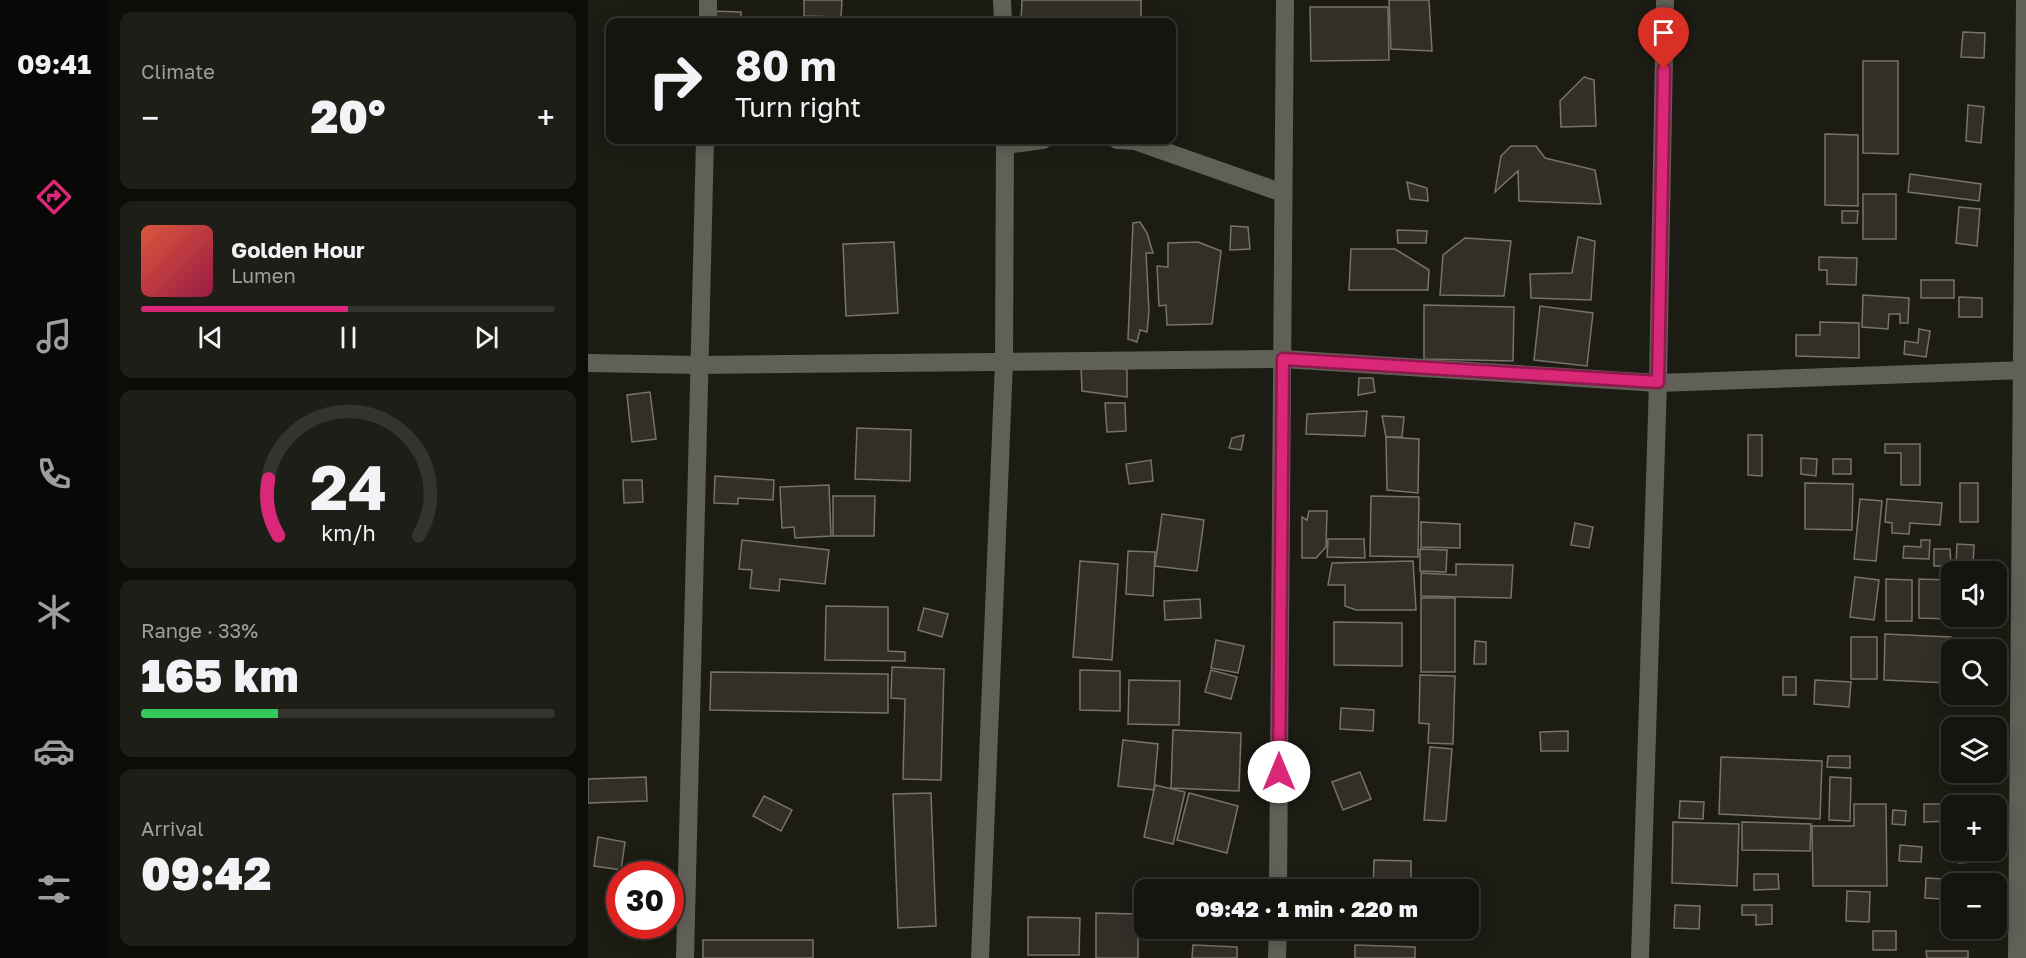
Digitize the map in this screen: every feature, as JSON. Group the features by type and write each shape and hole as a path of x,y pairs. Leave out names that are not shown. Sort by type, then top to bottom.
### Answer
{"street":[{"path":"708,0 708,18"},
{"path":"1002,0 1003,18"},
{"path":"1278,879 1285,0"},
{"path":"1640,958 1658,382 1665,0"},
{"path":"2017,958 2024,370 2025,0"},
{"path":"685,958 705,144"},
{"path":"980,958 1004,361 1005,144"},
{"path":"1144,144 1283,193"},
{"path":"588,363 700,365 1283,359 1658,382 2024,370"},
{"path":"1278,939 1278,958"}],"building":[{"path":"804,0 842,0 841,17 804,16"},
{"path":"1022,0 1141,0 1141,18 1021,18"},
{"path":"1389,0 1429,0 1432,51 1391,49"},
{"path":"1310,7 1388,7 1389,60 1311,61"},
{"path":"712,11 741,12 741,18 712,18"},
{"path":"1963,32 1985,33 1984,58 1961,57"},
{"path":"1863,61 1898,61 1898,154 1863,153"},
{"path":"1584,77 1594,80 1596,126 1561,127 1560,101"},
{"path":"605,97 606,97 606,122"},
{"path":"1968,105 1984,107 1981,143 1966,141"},
{"path":"1825,134 1858,135 1858,206 1825,205"},
{"path":"1511,146 1536,146 1545,158 1595,170 1601,204 1519,201 1518,171 1495,192 1501,156"},
{"path":"1910,174 1981,184 1979,201 1908,192"},
{"path":"1407,182 1427,188 1428,201 1410,199"},
{"path":"1863,194 1896,194 1896,239 1863,239"},
{"path":"1959,207 1980,209 1977,246 1956,243"},
{"path":"1842,211 1858,211 1857,223 1842,223"},
{"path":"1140,222 1147,233 1153,253 1146,253 1149,311 1147,332 1140,330 1137,342 1128,339 1133,223"},
{"path":"1231,226 1248,227 1250,249 1230,250"},
{"path":"1397,230 1427,231 1426,243 1398,243"},
{"path":"1578,237 1595,241 1591,300 1531,298 1530,274 1572,273"},
{"path":"1465,238 1511,241 1504,296 1440,295 1443,255"},
{"path":"894,242 898,313 846,316 843,244"},
{"path":"1198,242 1221,251 1212,324 1167,325 1166,305 1159,306 1157,266 1168,267 1168,243"},
{"path":"1351,249 1395,249 1429,270 1428,290 1349,290"},
{"path":"1819,257 1857,258 1856,285 1827,284 1827,270 1819,270"},
{"path":"1921,280 1954,280 1954,298 1921,298"},
{"path":"1863,295 1909,298 1908,323 1900,323 1900,314 1889,314 1888,329 1862,327"},
{"path":"1959,297 1982,298 1982,317 1959,317"},
{"path":"1424,305 1514,307 1513,361 1424,359"},
{"path":"1540,306 1593,313 1587,366 1534,360"},
{"path":"1820,322 1859,323 1859,358 1796,356 1796,335 1820,335"},
{"path":"1919,329 1930,331 1926,357 1904,354 1905,341 1918,343"},
{"path":"1081,366 1127,369 1127,397 1082,391"},
{"path":"1359,378 1373,378 1375,392 1358,395"},
{"path":"650,392 656,439 632,442 627,395"},
{"path":"1105,403 1125,403 1126,431 1107,432"},
{"path":"1367,411 1365,436 1306,434 1307,414"},
{"path":"1382,416 1404,417 1402,437 1386,437"},
{"path":"857,428 911,430 910,481 855,479"},
{"path":"1244,435 1241,450 1229,448 1232,438"},
{"path":"1748,435 1762,435 1762,476 1748,475"},
{"path":"1386,437 1419,439 1418,493 1387,490"},
{"path":"1885,444 1920,444 1920,485 1901,485 1901,453 1885,453"},
{"path":"1801,458 1817,459 1816,476 1801,474"},
{"path":"1833,459 1851,459 1851,474 1833,474"},
{"path":"1151,460 1153,481 1129,484 1126,464"},
{"path":"715,476 774,480 773,500 738,498 738,504 714,503"},
{"path":"623,480 642,480 643,502 624,503"},
{"path":"1805,483 1853,484 1852,530 1805,529"},
{"path":"1960,483 1978,483 1978,522 1960,522"},
{"path":"829,485 831,536 795,538 794,527 782,528 780,487"},
{"path":"833,496 875,496 874,536 833,536"},
{"path":"1371,496 1419,497 1418,557 1370,556"},
{"path":"1860,499 1882,501 1876,561 1854,559"},
{"path":"1887,499 1942,503 1940,525 1910,523 1909,534 1892,533 1892,523 1885,522"},
{"path":"1309,511 1327,511 1326,547 1316,558 1302,558 1302,517 1307,520"},
{"path":"1162,514 1204,520 1197,571 1155,566"},
{"path":"1421,522 1460,524 1460,548 1421,547"},
{"path":"1575,523 1593,527 1589,548 1571,545"},
{"path":"1328,539 1364,539 1365,558 1327,557"},
{"path":"742,540 829,550 825,584 780,579 779,591 750,588 752,570 739,569"},
{"path":"1921,540 1930,540 1929,559 1903,558 1904,546 1921,547"},
{"path":"1957,544 1974,545 1973,561 1956,561"},
{"path":"1420,549 1447,550 1446,572 1420,571"},
{"path":"1934,549 1950,549 1951,561 1941,561 1941,566 1934,566"},
{"path":"1128,551 1155,552 1153,596 1126,594"},
{"path":"1080,561 1118,564 1112,660 1073,657"},
{"path":"1413,561 1416,610 1356,610 1345,606 1345,585 1328,585 1332,563"},
{"path":"1456,564 1513,565 1511,598 1421,596 1421,573 1456,575"},
{"path":"1855,577 1879,580 1874,620 1850,617"},
{"path":"1886,579 1912,580 1912,621 1886,621"},
{"path":"1919,579 1941,580 1941,619 1919,618"},
{"path":"1421,598 1455,598 1455,672 1421,672"},
{"path":"1200,599 1201,618 1165,620 1164,601"},
{"path":"826,606 888,607 888,651 905,652 905,661 825,660"},
{"path":"924,608 948,614 942,637 918,630"},
{"path":"1334,622 1402,623 1402,666 1334,665"},
{"path":"1885,634 1951,637 1951,639 1941,639 1941,683 1884,680"},
{"path":"1851,637 1877,637 1877,679 1851,679"},
{"path":"1216,640 1244,646 1238,673 1211,668"},
{"path":"1475,641 1486,642 1486,664 1474,664"},
{"path":"892,667 944,669 941,780 903,779 905,699 891,698"},
{"path":"1080,670 1120,671 1120,711 1080,710"},
{"path":"1211,670 1237,677 1231,699 1205,692"},
{"path":"711,672 888,674 888,713 710,710"},
{"path":"1420,675 1455,676 1453,744 1428,743 1429,724 1419,723"},
{"path":"1783,677 1796,677 1796,695 1783,695"},
{"path":"1129,680 1180,681 1179,725 1128,724"},
{"path":"1815,680 1851,682 1849,707 1814,704"},
{"path":"1341,708 1374,710 1373,731 1340,729"},
{"path":"1173,730 1241,733 1239,791 1171,788"},
{"path":"1568,731 1568,751 1541,751 1540,732"},
{"path":"1123,740 1158,744 1154,790 1118,786"},
{"path":"1430,747 1452,749 1446,821 1424,820"},
{"path":"1828,756 1850,756 1850,768 1827,767"},
{"path":"1721,757 1822,761 1820,819 1719,814"},
{"path":"1360,772 1371,799 1343,810 1332,782"},
{"path":"646,777 647,801 588,803 588,779"},
{"path":"1830,777 1851,778 1850,821 1829,820"},
{"path":"1155,785 1185,792 1173,844 1144,837"},
{"path":"931,793 936,926 898,928 893,794"},
{"path":"1189,793 1238,806 1227,853 1177,840"},
{"path":"764,796 792,810 781,831 753,816"},
{"path":"1680,801 1704,802 1703,819 1679,818"},
{"path":"1854,804 1886,804 1887,886 1813,886 1812,826 1854,826"},
{"path":"1924,804 1941,804 1941,821 1924,822"},
{"path":"1893,810 1906,811 1905,825 1892,824"},
{"path":"1673,822 1739,824 1737,886 1672,883"},
{"path":"1742,822 1811,824 1810,851 1742,850"},
{"path":"598,837 625,842 622,861 606,861 606,868 594,866"},
{"path":"1900,845 1922,847 1921,862 1899,861"},
{"path":"1374,860 1411,861 1411,879 1373,879"},
{"path":"1754,874 1778,874 1779,889 1754,890"},
{"path":"1926,878 1941,879 1941,899 1925,898"},
{"path":"1847,891 1870,892 1869,922 1846,921"},
{"path":"1675,905 1700,906 1699,929 1674,928"},
{"path":"1742,905 1772,905 1772,924 1756,925 1756,915 1742,915"},
{"path":"1096,913 1134,914 1134,939 1138,939 1138,958 1096,958"},
{"path":"1028,917 1080,918 1079,955 1028,955"},
{"path":"1873,931 1896,931 1896,950 1873,950"},
{"path":"703,940 813,940 813,958 703,958"},
{"path":"1193,945 1237,947 1237,958 1192,958"},
{"path":"1355,945 1415,947 1415,958 1355,958"},
{"path":"1926,951 1968,951 1968,958 1927,958"}],"route":[{"path":"1279,772 1283,359 1658,382 1664,69"}]}
